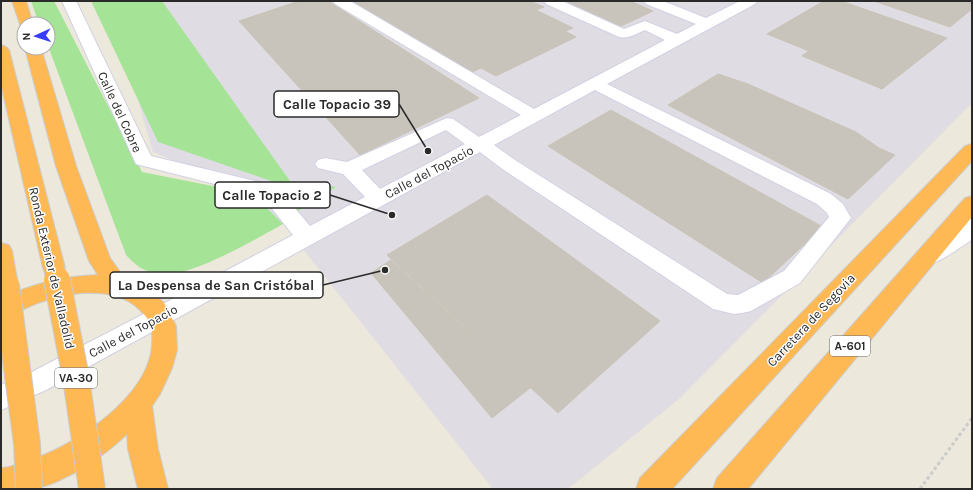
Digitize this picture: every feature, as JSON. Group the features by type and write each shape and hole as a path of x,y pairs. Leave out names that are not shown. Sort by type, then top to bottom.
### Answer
{"highway":[{"path":"19,1 24,16"},
{"name":"Ronda Exterior de Valladolid","path":"1,50 62,301 78,387 92,489"},
{"path":"34,56 66,166 100,261 117,286"},
{"name":"Carretera de Segovia","path":"651,489 972,150"},
{"name":"A-601","path":"728,489 972,203"},
{"path":"1,251 4,298 27,444 29,489"},
{"path":"1,483 43,472 80,453 113,430 138,403 152,384 160,365 164,347 165,331 160,317 151,303 136,292 117,286 92,284 65,286 35,294 4,298"},
{"path":"138,403 143,449 154,489"}],"street":[{"name":"Calle del Cobre","path":"69,1 143,160 269,191 306,237"},
{"path":"340,1 534,116"},
{"path":"538,1 651,55"},
{"path":"551,1 624,34 674,10"},
{"path":"651,1 708,24"},
{"name":"Calle del Topacio","path":"1,398 37,382 160,317 306,237 651,55 750,1"},
{"path":"645,25 678,40"},
{"path":"349,169 447,123 721,302 734,306 761,295 792,276 840,218 836,208 824,199 596,84"},
{"path":"325,164 349,169 379,199"},
{"path":"925,258 962,236 972,226"}],"path":[{"path":"920,489 972,418"}],"shaded area":[{"path":"109,1 972,1 972,103 679,399 568,489 493,489 283,224 253,194 153,152"}],"green space":[{"path":"31,1 54,1 142,172 253,194 283,224 221,257 186,271 170,274 157,274 143,269 133,262 126,255 52,56 56,56 56,16 36,16"},
{"path":"91,1 162,1 290,181 336,187 298,211 274,182 158,142"}],"building":[{"path":"299,1 328,1 479,98 360,155 239,21"},
{"path":"343,1 530,1 544,7 536,10 573,28 565,31 576,37 496,76 481,68 466,75"},
{"path":"554,1 630,1 653,11 615,29"},
{"path":"824,1 841,1 947,38 882,89 802,56 809,51 767,34"},
{"path":"874,1 972,1 972,9 950,27"},
{"path":"718,74 748,84 856,132 879,148 895,155 848,199 668,105"},
{"path":"611,110 823,227 763,283 548,146"},
{"path":"487,195 660,321 558,413 387,255"},
{"path":"391,260 530,388 492,418 371,273"}],"place":[{"name":"Calle Topacio 39","path":"428,151"},
{"name":"Calle Topacio 2","path":"392,215"},
{"name":"La Despensa de San Cristóbal","path":"385,270"}]}
